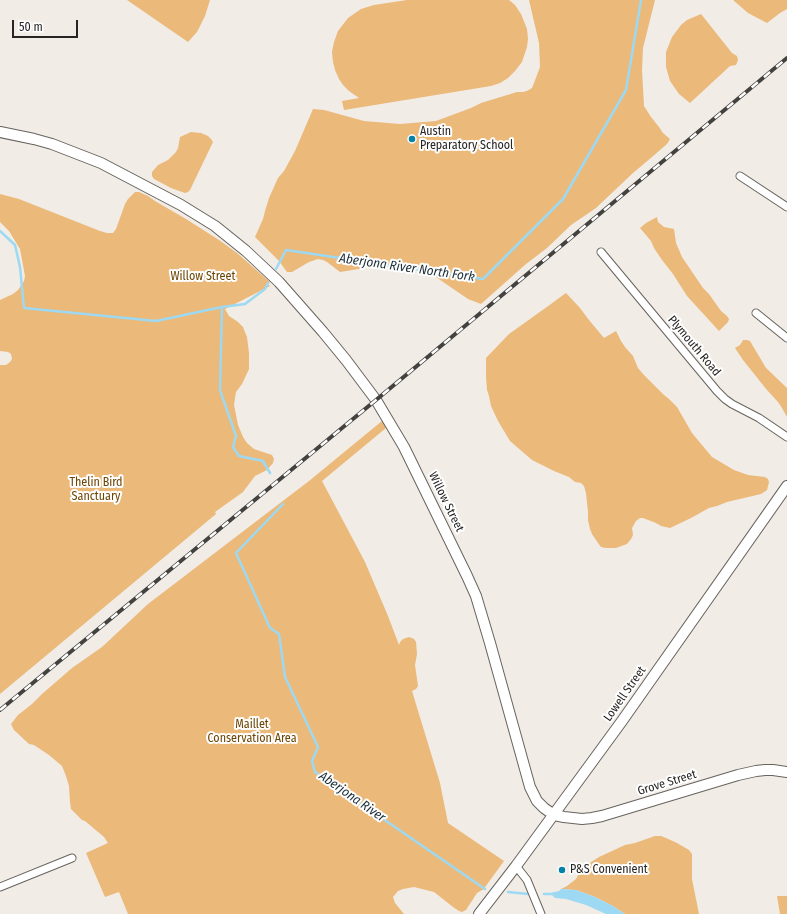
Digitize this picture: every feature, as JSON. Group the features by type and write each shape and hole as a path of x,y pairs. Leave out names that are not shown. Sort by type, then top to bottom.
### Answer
{"main road":[{"name":"Willow Street","path":"0,132 47,142 85,156 139,182 199,215 246,251 273,277 342,355 389,420 413,464 459,557 476,596 530,787 537,801 554,815"},
{"name":"Lowell Street","path":"479,914 554,815 640,696 787,486"},
{"name":"Grove Street","path":"554,815 576,819 587,819 744,774 765,770 787,772"}],"street":[{"path":"740,176 787,207"},
{"name":"Plymouth Road","path":"601,252 725,399 787,436"},
{"path":"756,313 787,338"},
{"path":"0,887 72,858"},
{"path":"516,866 527,880 541,914"}],"green space":[{"path":"127,0 210,0 205,16 197,32 188,42"},
{"path":"407,0 509,0 515,5 521,14 527,29 527,47 522,62 508,78 491,86 344,110 342,101 359,98 343,85 335,70 332,52 338,31 348,18 361,9 374,5"},
{"path":"529,0 655,0 643,48 642,70 644,106 663,133 670,139 667,144 633,173 596,208 571,225 547,248 526,264 481,304 468,299 430,273 402,266 394,265 387,267 371,267 340,272 327,262 318,259 309,262 292,272 287,272 279,261 255,237 278,178 284,171 295,151 313,109 324,110 364,121 400,124 436,121 481,103 517,92 527,91 532,88 540,67 539,43"},
{"path":"733,0 787,0 787,9 767,23 748,13"},
{"path":"701,14 732,53 737,56 738,60 736,65 730,66 690,103 679,94 670,81 666,67 666,52 672,37 681,25 687,20"},
{"path":"191,132 201,133 208,136 213,142 190,190 185,193 171,188 154,179 152,172 158,165 168,160 176,152 180,137"},
{"name":"Thelin Bird Sanctuary","path":"135,192 148,196 219,240 237,253 270,282 268,284 270,286 225,309 229,316 243,327 247,337 249,353 249,369 242,384 236,392 235,398 234,405 238,425 247,443 254,449 272,455 274,459 273,463 267,470 255,476 243,492 215,512 216,514 0,694 0,365 6,365 12,359 11,354 8,352 0,351 0,300 18,290 24,281 25,276 20,249 9,231 0,222 0,194 19,199 100,231 113,233 116,229 125,204"},
{"path":"657,217 658,222 664,227 674,229 676,243 682,257 703,288 729,319 719,331 687,296 654,248 651,241 640,228"},
{"path":"566,293 604,338 616,331 625,347 633,356 638,368 677,407 692,433 712,457 734,470 748,475 765,477 769,482 767,490 761,494 709,508 670,528 640,518 636,521 632,528 633,535 627,544 616,548 601,547 590,529 584,486 581,483 575,482 569,477 532,460 510,441 491,406 487,390 486,358 509,334"},
{"path":"743,340 750,341 766,368 787,388 787,417 778,402 743,360 735,348 740,345"},
{"name":"Maillet Conservation Area","path":"382,421 386,428 322,481 365,562 399,645 403,639 409,637 414,639 416,642 417,654 415,665 418,686 412,691 440,783 448,823 504,861 483,890 477,893 466,910 462,912 434,892 414,887 398,891 393,897 395,903 404,914 128,914 119,892 105,897 86,853 108,843 104,837 82,820 71,809 69,786 62,766 34,745 29,744 14,730 11,724 18,715 72,668 102,647 148,604 309,481"},
{"path":"655,836 661,836 677,843 689,850 692,854 692,879 699,914 625,914 595,897 576,890 561,889 576,879 582,868 599,857 625,845"},
{"path":"777,896 787,896 787,914 780,914"}],"water":[{"path":"561,889 576,890 595,897 625,914 606,914 586,905 566,899 555,898 550,893"}],"waterway":[{"name":"Aberjona River North Fork","path":"276,269 286,250 483,279 563,199 626,90 641,0"},
{"path":"0,231 15,245 20,267 24,308 156,321 222,307 245,304 265,289 268,283"},
{"name":"Aberjona River","path":"222,307 220,390 236,436 233,447 239,456 263,461 270,473"},
{"name":"Aberjona River","path":"283,504 236,553 270,628 279,634 285,677 318,747 312,761 315,772 485,889"},
{"name":"Aberjona River","path":"508,892 528,894"},
{"name":"Aberjona River","path":"544,894 552,894"}],"railway":[{"path":"0,710 787,58"}],"place":[{"name":"Austin Preparatory School","path":"412,139"},
{"name":"P&S Convenient","path":"562,870"}]}
